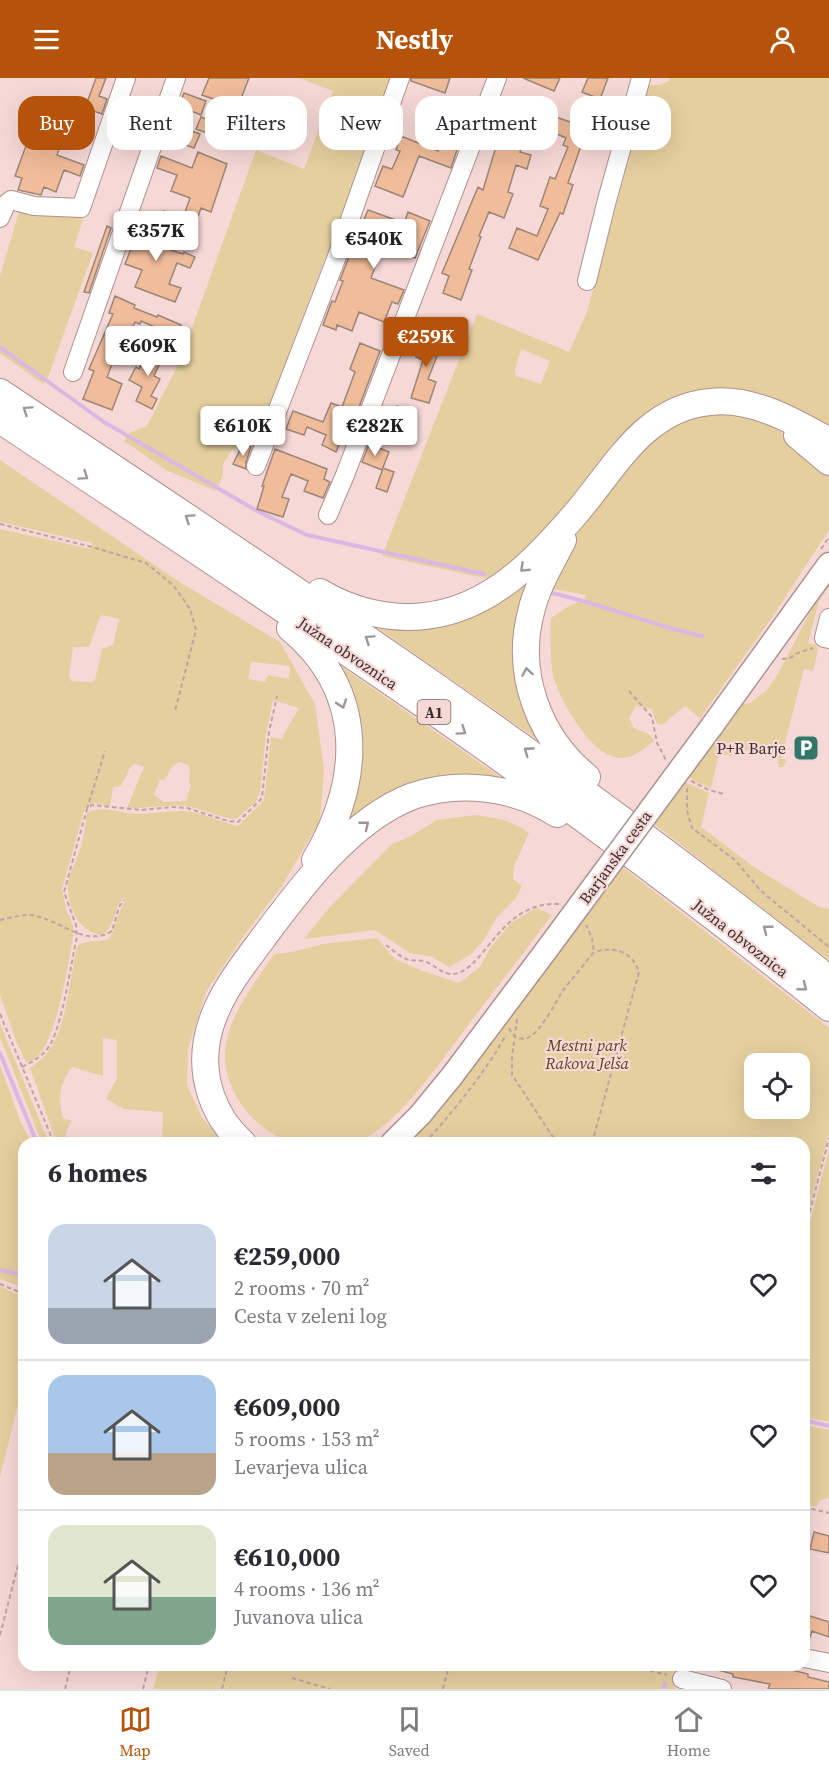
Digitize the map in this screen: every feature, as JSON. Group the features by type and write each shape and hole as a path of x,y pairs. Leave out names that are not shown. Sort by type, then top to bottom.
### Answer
{"highway":[{"name":"Južna obvoznica","path":"0,392 640,861 829,1008"},
{"path":"230,560 278,565 325,595 361,609 393,616 449,612 470,605 501,588 526,566 579,510 632,442 654,423 671,413 698,404 726,401 750,405 829,441"},
{"path":"772,414 829,462"},
{"name":"Južna obvoznica","path":"0,420 447,693 643,835 829,978"},
{"path":"579,510 546,573 531,611 525,647 527,676 542,722 555,744 576,769 620,804 643,835"},
{"path":"230,560 261,607 285,623 312,649 337,690 348,723 350,740 350,766 340,807 327,840 295,896 227,990 215,1014 207,1038 206,1074 212,1099 224,1121 238,1137"},
{"path":"295,896 351,837 381,812 412,797 444,789 481,788 517,796 549,809 596,842 640,861"}],"main road":[{"name":"Barjanska cesta","path":"398,1137 509,1019 545,952 829,564"}],"street":[{"path":"0,219 6,204 11,200 34,206 81,208 126,78"},
{"path":"73,372 176,78"},
{"path":"256,466 336,260 400,78"},
{"path":"328,515 497,78"},
{"path":"587,281 641,78"},
{"path":"810,1659 829,1663"},
{"path":"682,1678 722,1689"}],"path":[{"path":"0,524 92,546 146,563 174,586 190,609 196,630 175,711"},
{"path":"761,658 790,658 798,652 816,646 828,628"},
{"path":"629,691 652,717 657,742 667,760"},
{"path":"87,808 93,806 141,810 187,808 238,822 262,798 269,732 277,696"},
{"path":"22,1067 36,1060 50,1044 65,992 76,925 64,892 105,751"},
{"path":"724,794 709,790 687,779 687,812 692,828 735,860 761,891 829,947"},
{"path":"0,920 28,915 49,920 76,934 92,938 105,936 112,932 119,907 124,900"},
{"path":"386,945 410,960 424,961 451,974 462,971 481,955 506,924 517,916 533,906 547,903 561,904"},
{"path":"583,919 592,938 594,952"},
{"path":"515,1036 527,1038 537,1031 565,988 594,952 607,948 619,951 631,958 639,972 594,1137"},
{"path":"0,1014 51,1137"},
{"path":"509,1019 515,1036"},
{"path":"509,1019 515,1036 512,1075 553,1137"},
{"path":"431,1137 494,1056 509,1019"},
{"path":"810,1211 829,1138"},
{"path":"0,1284 18,1292"},
{"path":"810,1508 829,1513"},
{"path":"0,1635 18,1565"},
{"path":"65,1689 70,1671"},
{"path":"142,1689 147,1671"},
{"path":"222,1689 226,1671"},
{"path":"443,1689 448,1671"},
{"path":"653,1671 682,1678"},
{"path":"292,1678 330,1689"}],"green space":[{"path":"299,78 394,78 387,96 331,96 333,91"},
{"path":"670,78 829,78 829,434 759,394 725,388 704,389 677,397 650,411 628,430 582,484 545,536 498,581 382,556 477,314 569,352 587,312 631,150 671,150 671,96 646,96 649,85 660,85 669,81","holes":["521,349 550,361 541,384 516,376 515,370"]},
{"path":"319,129 319,150 367,150 263,421 252,438 232,450 223,464 223,475 216,491 166,470 124,441 129,433 147,426 180,361 256,150 304,169"},
{"path":"21,205 79,216 83,220 74,247 93,253 48,377 43,384 0,353 0,276"},
{"path":"697,414 742,414 772,425 829,472 829,530 771,619 700,718 685,706 662,725 656,723 652,709 636,706 629,718 634,728 649,734 654,741 630,756 621,758 610,756 589,739 571,715 553,673 551,618 585,599 586,595 548,588 589,514 626,465 647,444 669,427"},
{"path":"0,460 181,583 280,642 315,704 324,770 320,820 282,886 245,934 206,992 188,1049 187,1085 202,1118 219,1137 162,1137 163,1112 124,1109 106,1099 117,1078 117,1040 103,1038 103,1076 72,1067 64,1080 60,1097 61,1111 63,1118 72,1121 66,1137 55,1137 30,1068 53,1044 60,1029 78,945 109,939 126,901 123,898 110,927 102,935 86,928 74,914 69,895 69,877 79,853 87,813 99,809 131,814 190,812 238,826 264,800 271,737 281,739 299,708 273,700 266,735 260,792 256,802 236,819 185,806 127,808 144,767 136,764 131,766 121,786 113,787 110,806 93,803 85,808 62,889 66,909 73,925 65,983 50,1037 34,1060 26,1062 0,995 0,529 91,549 92,543 0,522","holes":["103,615 119,619 113,645 102,649 95,680 92,682 71,681 69,676 73,647 89,647 100,617","251,662 290,666 289,679 268,675 265,682 248,679","179,762 190,768 189,782 191,785 186,801 164,802 154,795 160,779 165,780 171,768"]},
{"path":"532,572 533,582 541,742 375,626"},
{"path":"829,578 829,587 819,601 808,643 816,645 818,650 813,671 804,669 781,758 786,760 784,767 778,767 779,758 734,747 732,756 719,754 711,788 694,781 688,776 740,704 751,703 769,687 812,608 815,597"},
{"path":"335,662 502,779 481,779 335,840 344,823"},
{"path":"683,781 709,793 701,827 754,867 819,907 829,909 829,960 653,823"},
{"path":"475,815 510,822 529,833 514,866 513,879 522,886 515,899 497,917 483,941 470,955 449,967 432,957 410,953 375,930 304,939 329,908 391,845 437,820"},
{"name":"Mestni park Rakova Jelša","path":"620,865 829,1028 829,1133 810,1204 810,1137 413,1137"},
{"path":"536,908 552,915 419,1090 389,1121 373,1133 366,1137 279,1137 265,1129 254,1119 236,1096 226,1070 226,1042 242,1002 274,954 323,944 377,938 395,959 459,983 480,967 490,948 511,923"},
{"path":"0,1024 47,1137 40,1137 0,1037"},
{"path":"0,1065 21,1123 29,1137 18,1137 18,1286 0,1279"},
{"path":"829,1149 829,1422 810,1418 810,1222"},
{"path":"0,1286 18,1295 18,1404 0,1477"},
{"path":"810,1426 829,1430 829,1498 820,1500 816,1507 810,1506"},
{"path":"158,1671 680,1671 675,1689 153,1689"}],"building":[{"path":"96,78 106,78 99,96 107,99 102,114 95,112 95,96 89,96"},
{"path":"209,78 249,78 242,96 202,95"},
{"path":"411,78 450,78 445,93 411,81"},
{"path":"523,78 560,78 554,91"},
{"path":"588,78 608,78 601,96 592,96 582,92"},
{"path":"193,96 205,101 201,115 193,112"},
{"path":"201,117 205,119 205,132 196,129"},
{"path":"558,118 570,122 570,150 580,150 568,183 573,185 563,214 560,213 538,260 509,248 517,228 537,236 548,209 540,206 550,177 555,179 568,147 563,145 566,138 558,134"},
{"path":"193,131 200,134 193,148"},
{"path":"403,137 415,142 415,150 457,150 451,168 419,156 403,197 375,186 383,166 392,169 400,151 396,150 403,150"},
{"path":"24,150 59,150 57,155 84,165 80,176 64,170 56,192 44,187 41,195 18,190 22,178 15,176"},
{"path":"495,150 521,150 520,152 531,155 527,169 516,165 508,192 513,194 504,218 489,212 479,236 481,237 469,269 472,270 461,300 443,293 449,276 442,273 478,187 483,190"},
{"path":"198,152 227,164 211,212 201,208 192,234 160,222 164,211 183,218 190,198 171,191 177,175 157,168 161,156 192,168"},
{"path":"368,210 404,223 408,212 430,221 415,258 384,246 382,249 371,278 404,290 398,304 392,302 384,322 359,312 352,331 337,325 336,330 323,325 343,281 340,280 350,254 358,257 368,230 361,227"},
{"path":"142,221 165,229 159,246 195,257 190,268 177,263 169,284 181,288 175,302 135,287 142,270 125,264"},
{"path":"107,226 111,228 89,293 84,292"},
{"path":"115,296 135,305 134,308 181,325 176,336 141,321 140,324 135,322 122,351 118,349 107,377 122,384 112,410 83,399 94,371 89,369 113,314 109,313"},
{"path":"425,334 443,341 428,379 436,382 429,403 411,398 423,360 416,357"},
{"path":"360,343 380,351 346,442 341,440 336,452 322,445 326,435 307,427 304,435 286,429 293,411 323,422 331,403 342,407 355,372 350,369"},
{"path":"149,347 164,354 154,376 160,379 151,396 157,399 152,409 136,401 142,387 129,380 136,367 139,369"},
{"path":"397,406 415,412 404,444 386,438"},
{"path":"369,444 389,452 382,470 362,462"},
{"path":"247,445 251,447 246,469 233,464 240,450"},
{"path":"275,449 327,469 324,479 330,482 323,498 304,491 308,481 291,474 282,497 289,499 283,517 257,509 264,486 262,486"},
{"path":"383,468 394,472 387,492 376,488"},
{"path":"814,1532 829,1536 829,1553 810,1549"},
{"path":"810,1616 829,1622 829,1637 812,1631 810,1637"},
{"path":"722,1671 795,1671 829,1682 829,1689 768,1689 770,1684 733,1677 733,1674"}],"waterway":[{"path":"0,347 104,422 257,511 307,535 484,574"},
{"path":"547,592 702,636"},
{"path":"0,1053 35,1137"},
{"path":"0,1270 18,1274"},
{"path":"810,1421 829,1426"},
{"path":"664,1689 665,1683"}],"place":[{"name":"P+R Barje","path":"806,748"}]}
